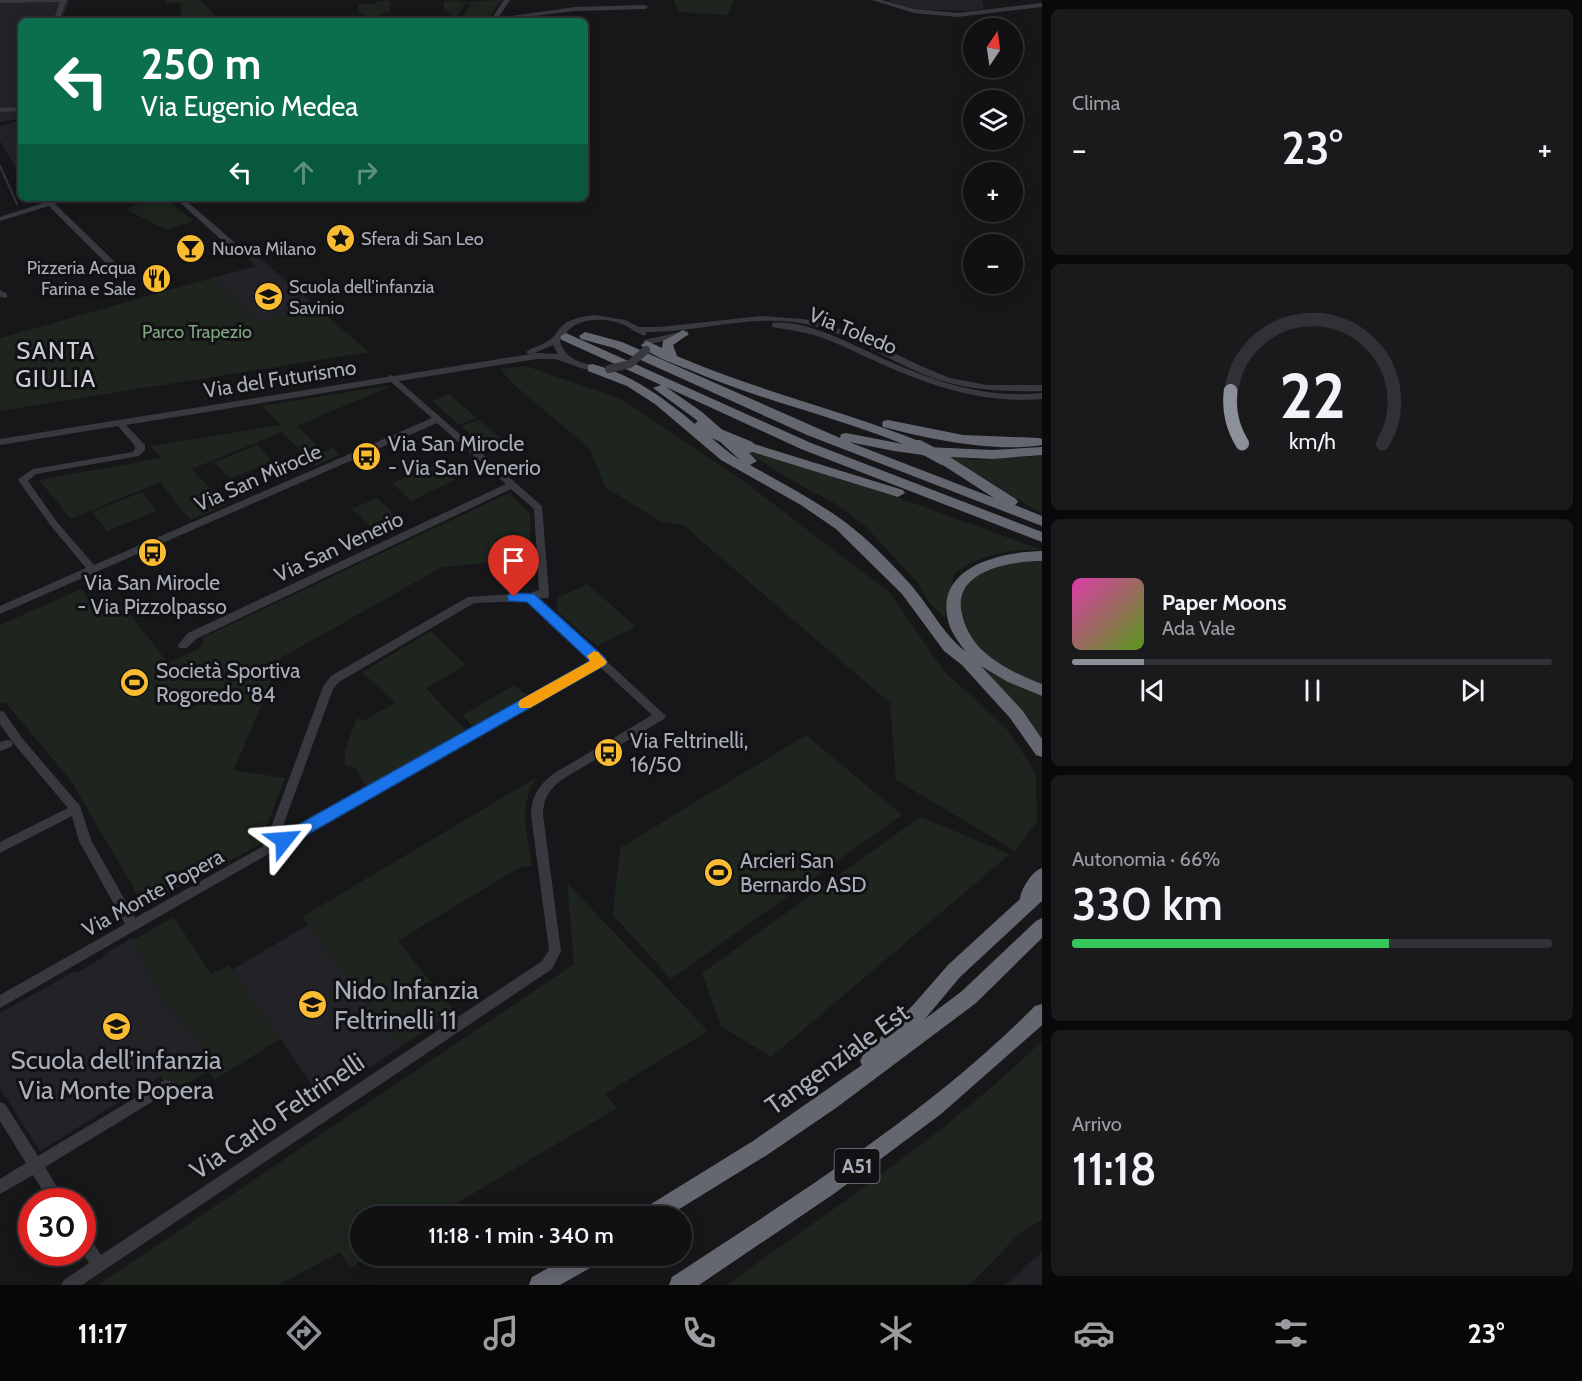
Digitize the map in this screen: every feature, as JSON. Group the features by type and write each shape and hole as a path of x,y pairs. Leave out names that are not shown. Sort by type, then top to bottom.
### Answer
{"highway":[{"path":"671,357 667,344 679,331"},
{"path":"565,333 618,345 777,416 1042,520"},
{"path":"565,333 599,352 838,459 1042,537"},
{"path":"585,336 829,446 1042,528"},
{"path":"647,346 730,383 884,431 919,446 1042,520"},
{"path":"599,352 608,361 644,379 814,456 1042,545"},
{"path":"592,368 631,383 700,427 749,447 871,484 1000,529"},
{"path":"644,379 691,410 746,459 826,506 865,535 905,577 967,661 1016,714 1042,751"},
{"path":"657,400 726,457 806,502 852,535 900,582 949,647 967,661"},
{"path":"782,400 949,437 1000,443 1042,442"},
{"path":"777,416 855,440 921,452 975,455 1042,451"},
{"path":"1042,556 1003,558 973,571 960,584 953,611 959,630 973,650 1000,671 1042,690"},
{"path":"1016,916 1042,875"},
{"path":"829,1101 921,1010 954,971 1042,890"},
{"name":"Tangenziale Est","path":"666,1206 760,1148 829,1101 969,997 1042,926"},
{"name":"A51","path":"680,1285 873,1155 927,1114 1023,1033 1042,1012"},
{"path":"1023,1033 1042,1021"},
{"path":"540,1285 572,1266"}],"street":[{"path":"0,2 65,0 57,18"},
{"path":"495,18 507,0"},
{"path":"878,0 914,11 958,15 1042,5"},
{"path":"509,18 575,9 645,7"},
{"path":"0,110 18,108"},
{"path":"0,217 51,201 114,266"},
{"path":"181,201 238,250"},
{"name":"Via Toledo","path":"647,346 679,331 739,318 772,317 801,320 831,328 936,375 993,388 1042,388"},
{"name":"Via del Futurismo","path":"0,442 528,352 545,347 592,318 623,321 639,329"},
{"name":"Via Toledo","path":"639,329 679,331 751,325 784,325 805,329 847,344 941,386 989,396 1030,398 1042,396"},
{"path":"639,329 647,346"},
{"path":"565,333 557,348 566,359"},
{"name":"Via del Futurismo","path":"0,435 537,356 556,356 592,368 609,369 631,364 642,356 647,346"},
{"path":"390,377 513,484 540,511 544,611"},
{"name":"Via San Mirocle","path":"0,610 438,419"},
{"path":"93,570 54,524 23,480 33,472 136,454 141,450 140,445 120,423"},
{"name":"Via San Venerio","path":"183,645 192,636 513,484"},
{"path":"530,597 600,662 287,839 280,840 274,836 328,687 334,680 472,600 530,597 542,594 544,590"},
{"name":"Via Carlo Feltrinelli","path":"69,1285 547,965 555,951 537,815 538,798 548,783 660,716 600,662"},
{"path":"0,715 18,741 76,809 85,841 133,926"},
{"path":"0,848 76,809"},
{"name":"Via Monte Popera","path":"0,1002 262,853 269,847 274,836"},
{"path":"0,1187 165,1086"},
{"path":"0,1109 50,1188"}],"shaded area":[{"path":"890,0 982,0 984,9 967,11 916,9 890,2"},
{"path":"69,2 62,18 18,18 18,119 0,122 0,3"},
{"path":"18,121 18,172 0,141 0,126"},
{"name":"Scuola dell'infanzia Savinio","path":"255,254 321,311 256,320 212,278 256,266 247,257"},
{"name":"Nido Infanzia Feltrinelli 11","path":"308,925 401,1047 322,1099 232,970"},
{"path":"132,938 163,1000 206,1048 40,1151 0,1088 0,1013 73,972 76,973"},
{"path":"1042,1252 1042,1285 1005,1285"}],"green space":[{"path":"167,0 199,0 215,18 178,18 177,16 181,16 182,4 177,2 166,4"},
{"path":"391,0 390,6 382,7 390,7 390,11 382,15 371,17 359,13 358,4 375,4 374,2"},
{"path":"501,0 489,18 462,18 471,4 466,3 457,16 458,18 454,18 444,9 444,2"},
{"path":"674,0 733,0 728,15 678,12"},
{"path":"143,201 169,201 193,221 166,230 127,210"},
{"name":"Parco Trapezio","path":"212,278 256,320 321,311 369,352 0,411 0,338"},
{"path":"526,366 621,399 742,480 889,592 944,671 1006,728 1036,773 1037,822 1015,851 896,780 890,703 683,525 660,521 605,487 590,449 513,384 500,369"},
{"path":"389,387 297,426 324,452 333,448 340,455 315,466 282,432 192,469 226,505 190,520 160,482 71,519 39,480 161,458 150,446 280,425 262,406"},
{"path":"449,394 477,418 459,425 433,401"},
{"path":"479,420 504,441 487,449 461,426"},
{"path":"257,445 272,461 230,479 214,462"},
{"path":"738,447 894,496 1042,550 1007,552 985,557 954,574 945,618 928,601 918,583 865,526 838,505 798,484"},
{"path":"948,456 974,460 1042,456 1042,514"},
{"path":"437,464 455,480 411,501 392,483"},
{"path":"142,492 157,511 107,531 92,512"},
{"name":"Società Sportiva Rogoredo '84","path":"509,493 530,513 531,559 442,567 281,658 234,770 285,778 260,844 144,906 71,781 6,703 0,703 0,625 81,589 101,614 123,605 168,663 200,648 204,637"},
{"path":"377,498 404,524 380,535 352,509"},
{"path":"1042,561 1042,686 1003,667 976,647 966,632 958,603 973,578 991,566 1002,563"},
{"path":"587,584 636,627 597,646 557,611 557,598"},
{"path":"431,631 466,665 426,688 465,730 366,786 356,768 345,765 345,749 357,718 363,721 395,703 362,672"},
{"path":"971,654 1042,695 1042,740"},
{"path":"514,685 527,695 472,726 463,715"},
{"name":"Arcieri San Bernardo ASD","path":"806,735 902,815 671,979 613,915 620,848"},
{"path":"537,777 527,799 526,809 532,866 518,868 398,941 454,1011 401,1047 302,917"},
{"path":"920,817 1010,854 771,1057 721,1026 702,973"},
{"path":"567,883 708,1031 605,1094 617,1108 452,1206 350,1206 350,1266 353,1266 350,1268 340,1252 278,1285 98,1285 574,964"},
{"path":"174,917 211,974 229,965 280,1039 214,1080 208,1071 172,1094 160,1076 205,1047 163,1000 133,940"},
{"path":"1042,1041 1042,1220 1019,1234 973,1282 967,1285 726,1285 929,1139"}],"waterway":[{"path":"0,166 17,204"}],"slow traffic":[{"path":"525,704 600,662 594,656"}],"place":[{"name":"Sfera di San Leo","path":"340,239"},
{"name":"Nuova Milano","path":"191,249"},
{"name":"Pizzeria Acqua Farina e Sale","path":"157,278"},
{"name":"Scuola dell'infanzia Savinio","path":"268,297"},
{"name":"Via San Mirocle - Via San Venerio","path":"367,456"},
{"name":"Via San Mirocle - Via Pizzolpasso","path":"152,552"},
{"name":"Società Sportiva Rogoredo '84","path":"135,683"},
{"name":"Via Feltrinelli, 16/50","path":"609,753"},
{"name":"Arcieri San Bernardo ASD","path":"719,873"},
{"name":"Nido Infanzia Feltrinelli 11","path":"313,1005"},
{"name":"Scuola dell’infanzia Via Monte Popera","path":"116,1026"}],"district":[{"name":"SANTA GIULIA","path":"56,365"}],"route":[{"path":"284,840 600,662 530,597 514,597"}]}
